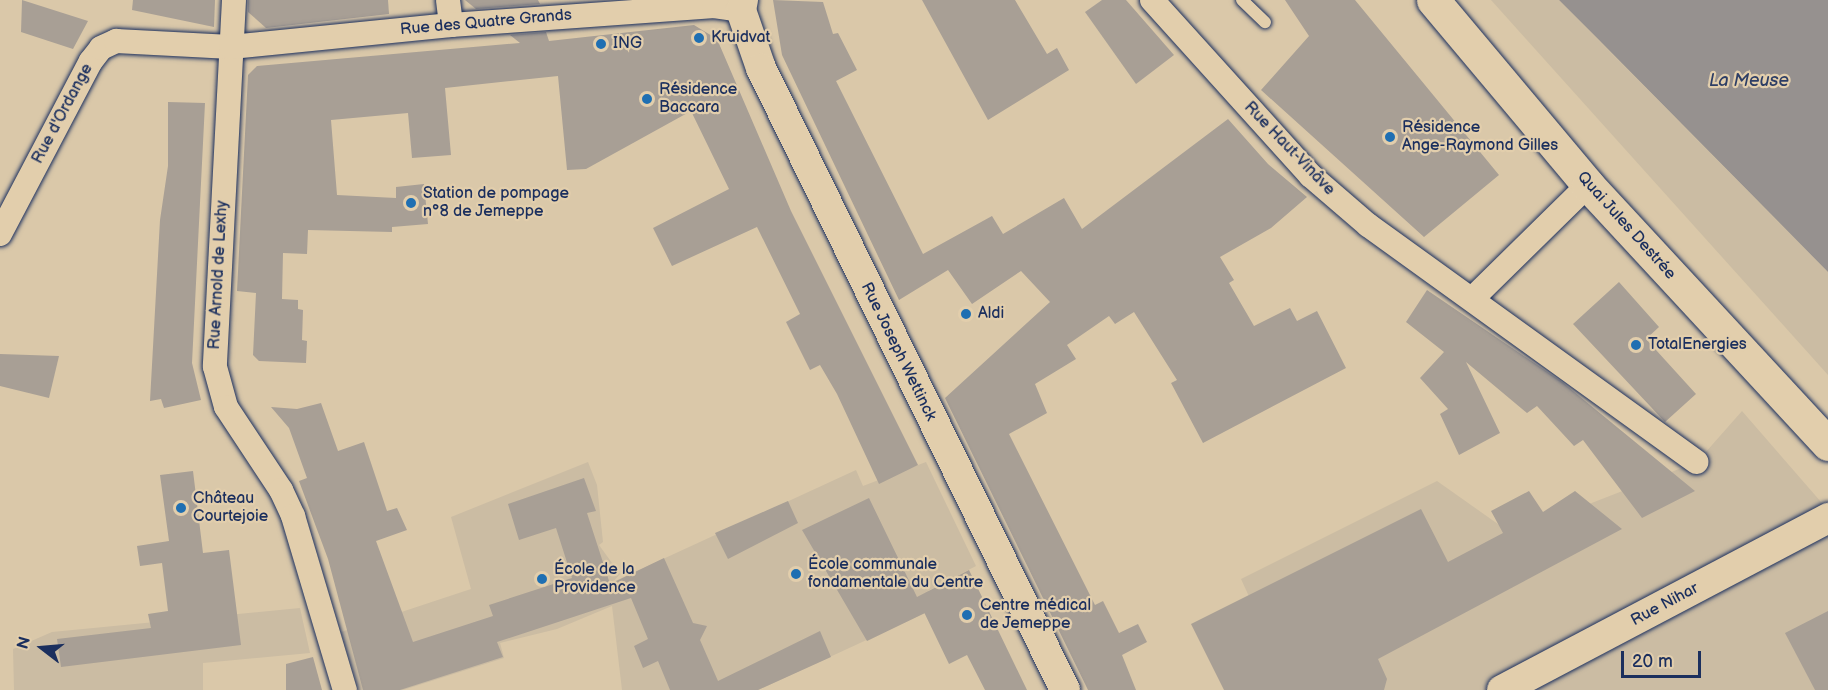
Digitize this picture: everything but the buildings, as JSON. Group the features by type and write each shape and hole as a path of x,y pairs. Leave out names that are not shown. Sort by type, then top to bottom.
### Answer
{"main road":[{"name":"Quai Jules Destrée","path":"1433,0 1588,185 1828,444"}],"street":[{"name":"Rue Arnold de Lexhy","path":"234,0 215,367 226,407 281,490 293,516 345,690"},
{"path":"448,0 451,25"},
{"name":"Rue Haut-Vinâve","path":"1152,0 1311,176 1382,236 1697,462"},
{"name":"Rue des Quatre Grands","path":"231,47 451,25 742,5"},
{"name":"Rue Joseph Wettinck","path":"742,5 761,68 818,189 1065,690"},
{"name":"Rue d'Ordange","path":"0,234 101,48 116,41 231,47"},
{"path":"1472,299 1588,185"},
{"name":"Rue Nihar","path":"1502,690 1828,518"}],"lane":[{"path":"1242,0 1265,22"}],"shaded area":[{"path":"1491,0 1559,0 1828,272 1828,375"},
{"path":"1742,411 1828,510 1828,690 1292,690 1241,579 1437,481 1512,534 1697,462"},
{"name":"École communale fondamentale du Centre","path":"588,462 597,485 603,542 599,545 620,574 613,582 856,470 863,486 926,462 976,566 928,591 935,607 925,613 758,690 622,690 612,606 557,629 500,643 504,658 403,690 359,690 341,632 471,589 451,517"},
{"path":"300,608 310,653 203,663 203,690 14,690 13,649 52,632"}],"water":[{"name":"La Meuse","path":"1559,0 1828,0 1828,272 1599,40"}],"place":[{"name":"Kruidvat","path":"699,38"},
{"name":"ING","path":"601,44"},
{"name":"Résidence Baccara","path":"647,99"},
{"name":"Résidence Ange-Raymond Gilles","path":"1390,137"},
{"name":"Station de pompage n°8 de Jemeppe","path":"411,203"},
{"name":"Aldi","path":"966,314"},
{"name":"TotalEnergies","path":"1636,345"},
{"name":"Château Courtejoie","path":"181,508"},
{"name":"École communale fondamentale du Centre","path":"796,574"},
{"name":"École de la Providence","path":"542,579"},
{"name":"Centre médical de Jemeppe","path":"967,615"}]}
